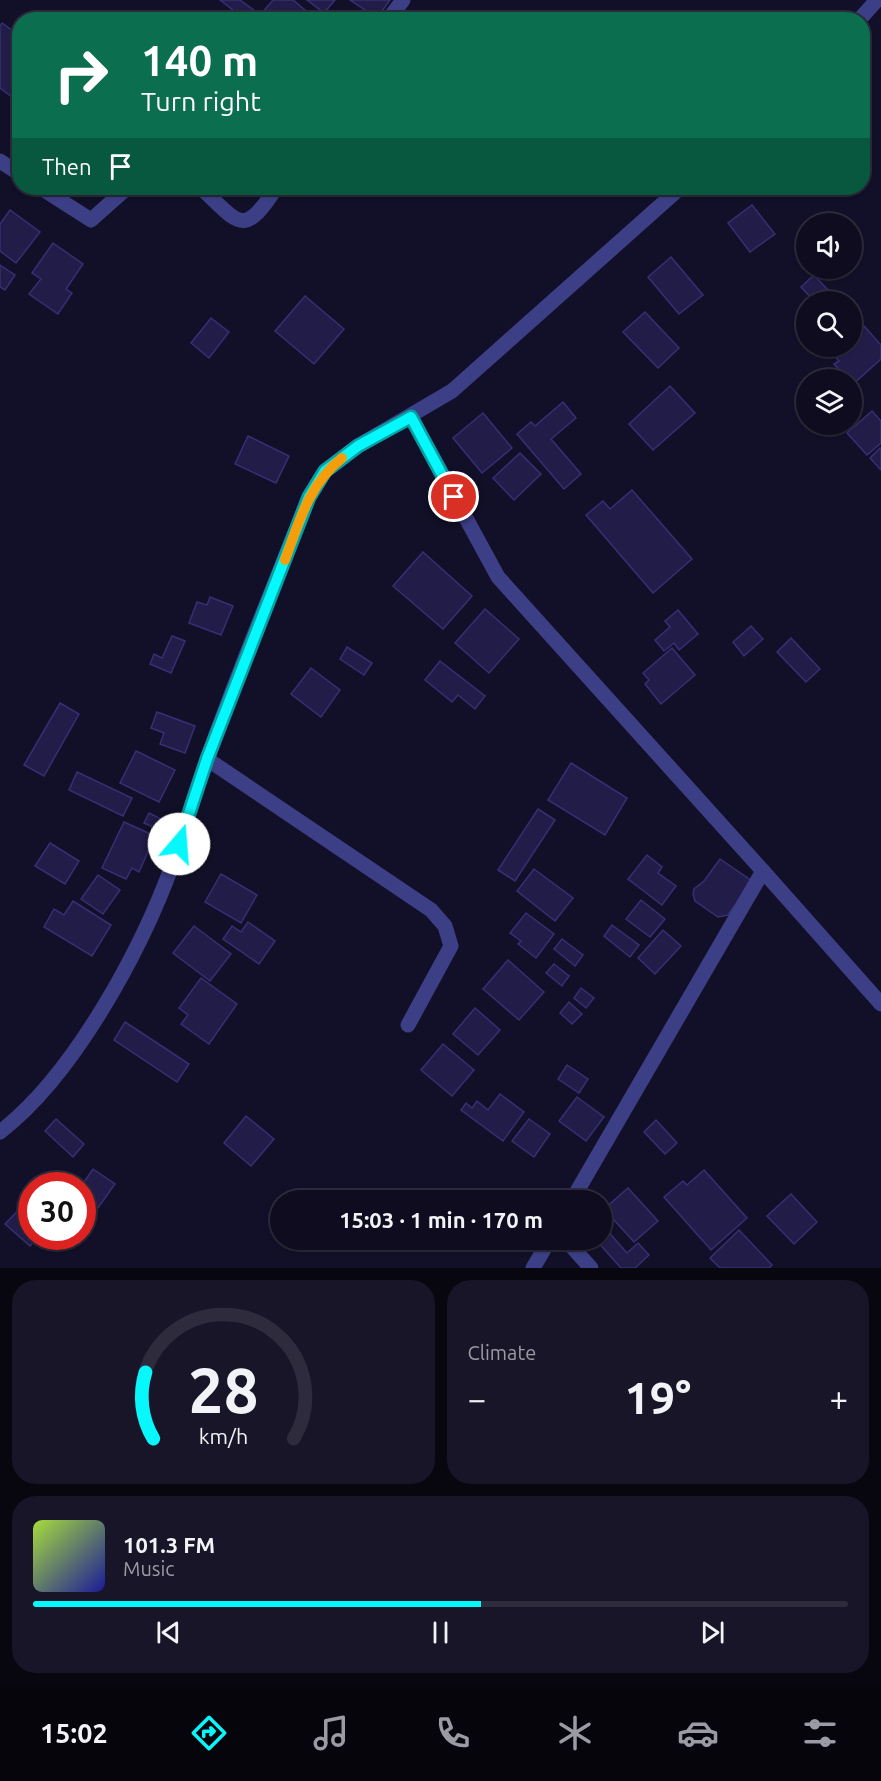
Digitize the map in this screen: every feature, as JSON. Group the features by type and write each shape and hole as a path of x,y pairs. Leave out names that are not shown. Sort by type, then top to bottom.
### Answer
{"street":[{"path":"393,12 403,0"},
{"path":"866,12 876,0"},
{"path":"52,195 91,220 119,195"},
{"path":"209,195 232,216 242,221 252,219 271,195"},
{"path":"0,1132 27,1111 62,1067 100,1011 145,928 172,865 207,759 309,497 325,471 358,446 452,391 672,195"},
{"path":"411,417 498,577 881,1004"},
{"path":"207,759 431,910 445,926 451,946 408,1025"},
{"path":"579,1190 763,871"},
{"path":"533,1268 544,1250"},
{"path":"575,1250 591,1268"}],"building":[{"path":"220,0 240,0 255,11 236,12"},
{"path":"273,0 293,0 307,12 263,12"},
{"path":"307,0 335,0 323,12"},
{"path":"350,0 390,0 381,12 368,12"},
{"path":"2,23 12,30 12,97 0,88 0,26"},
{"path":"752,205 775,234 750,252 728,223"},
{"path":"10,210 40,232 16,263 0,251 0,224"},
{"path":"53,243 83,264 66,289 72,293 58,314 29,294 41,279 32,273"},
{"path":"671,257 703,295 679,314 648,277"},
{"path":"0,265 15,275 5,290 0,287"},
{"path":"810,279 818,279 829,291 805,291 801,287"},
{"path":"305,296 344,329 314,364 275,331"},
{"path":"645,312 679,348 658,368 623,332"},
{"path":"211,318 229,332 209,358 191,343"},
{"path":"864,326 881,345 881,359 862,376 862,369 838,369 834,364 839,361 836,357 862,357 862,328"},
{"path":"670,386 695,413 653,450 629,424"},
{"path":"563,402 576,418 551,439 581,474 564,489 517,434 531,422 535,426"},
{"path":"872,411 881,421 881,443 867,455 849,435 862,435 862,420"},
{"path":"483,413 512,448 482,473 453,438"},
{"path":"248,436 289,456 276,483 235,464"},
{"path":"881,449 881,470 870,458"},
{"path":"520,453 541,474 514,500 493,478"},
{"path":"632,490 692,559 653,593 586,515 603,501 610,509"},
{"path":"423,552 472,596 443,629 393,586"},
{"path":"210,597 233,606 221,635 189,623 197,602 207,605"},
{"path":"485,609 519,639 489,673 455,643"},
{"path":"678,610 698,634 679,650 674,643 664,651 655,640 670,627 665,621"},
{"path":"751,626 763,639 744,656 733,642"},
{"path":"172,636 185,641 171,673 150,664 154,654 162,658"},
{"path":"791,638 820,669 806,682 777,652"},
{"path":"347,647 372,663 364,675 340,659"},
{"path":"672,648 695,675 661,704 645,684 649,680 643,673"},
{"path":"440,661 485,696 475,709 458,695 452,702 425,680"},
{"path":"311,668 340,690 321,717 291,694"},
{"path":"60,703 79,714 44,776 24,765"},
{"path":"157,712 195,726 185,753 160,744 164,733 151,728"},
{"path":"136,751 175,770 159,802 120,783"},
{"path":"571,763 627,798 605,835 548,800"},
{"path":"77,772 132,798 123,816 69,790"},
{"path":"538,809 555,820 515,881 498,870"},
{"path":"149,813 163,820 158,829 144,823"},
{"path":"124,822 155,836 139,872 132,868 126,879 102,868"},
{"path":"50,843 79,861 65,884 35,866"},
{"path":"647,855 662,867 658,873 676,886 662,905 628,879"},
{"path":"720,859 752,881 728,915 718,917 695,901 693,894 694,889 704,881"},
{"path":"534,869 573,898 555,921 517,891"},
{"path":"221,874 257,895 241,923 205,902"},
{"path":"98,875 120,890 103,914 81,899"},
{"path":"641,900 665,919 650,937 626,919"},
{"path":"73,901 111,925 92,956 44,927 54,909 64,915"},
{"path":"526,913 554,934 536,958 518,944 521,941 510,933"},
{"path":"248,922 275,941 259,964 223,939 232,926 241,932"},
{"path":"612,925 639,945 630,957 604,936"},
{"path":"194,926 231,954 210,981 173,953"},
{"path":"663,930 681,946 655,974 638,958"},
{"path":"562,939 583,955 575,966 554,949"},
{"path":"508,960 544,992 519,1020 483,989"},
{"path":"554,964 569,976 562,986 546,973"},
{"path":"201,978 237,1004 209,1044 181,1024 188,1015 179,1008"},
{"path":"581,988 594,998 586,1008 574,998"},
{"path":"569,1002 582,1014 572,1024 560,1013"},
{"path":"475,1008 500,1030 478,1055 453,1034"},
{"path":"125,1022 189,1064 177,1082 114,1040"},
{"path":"443,1044 474,1070 452,1096 421,1070"},
{"path":"567,1065 588,1079 579,1093 558,1079"},
{"path":"500,1094 524,1112 503,1141 461,1110 466,1103 472,1108 477,1101 488,1110"},
{"path":"577,1097 604,1117 586,1141 559,1121"},
{"path":"246,1116 274,1139 251,1166 224,1143"},
{"path":"56,1119 84,1144 73,1157 45,1131"},
{"path":"529,1119 550,1134 534,1157 512,1141"},
{"path":"656,1120 677,1143 665,1154 644,1132"},
{"path":"93,1169 115,1184 96,1211 96,1172 91,1172"},
{"path":"704,1170 747,1218 711,1250 664,1197 683,1181 687,1185"},
{"path":"628,1188 658,1221 634,1242 612,1218 612,1202"},
{"path":"791,1194 817,1222 794,1244 767,1216"},
{"path":"18,1211 18,1235 5,1224"},
{"path":"739,1230 772,1265 769,1268 720,1268 710,1258"},
{"path":"612,1236 627,1253 638,1243 649,1255 635,1268 621,1268 605,1250 612,1250"}],"slow traffic":[{"path":"285,560 309,497 325,471 342,458"}],"route":[{"path":"179,844 207,759 309,497 325,471 358,446 411,417 454,497"}]}
